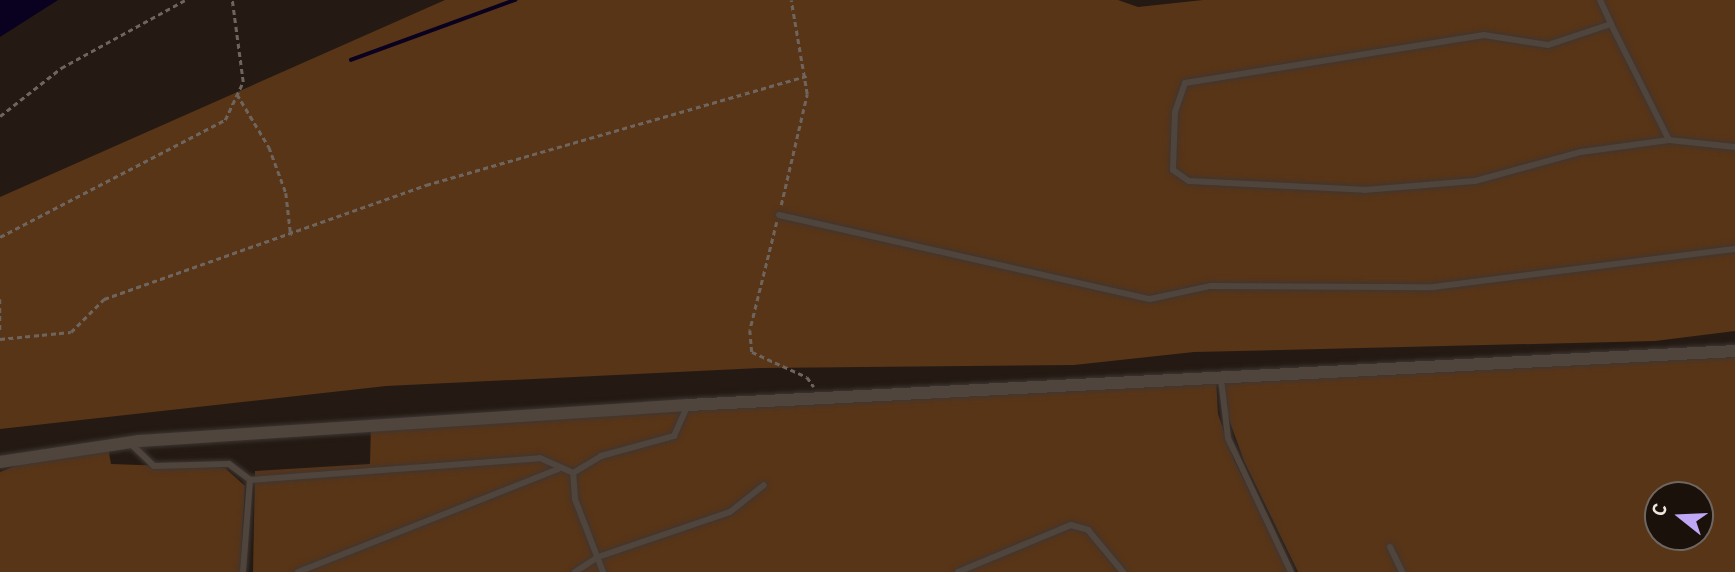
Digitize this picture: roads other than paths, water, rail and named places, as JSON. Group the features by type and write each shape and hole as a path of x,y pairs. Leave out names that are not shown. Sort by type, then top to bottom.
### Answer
{"street":[{"path":"0,462 128,442 688,405 1735,351"}],"lane":[{"path":"1600,0 1669,140"},
{"path":"1611,24 1548,45 1484,35 1185,83 1175,112 1173,170 1189,181 1364,190 1475,181 1581,152 1669,140 1735,147"},
{"path":"779,215 1150,299 1210,286 1433,287 1735,249"},
{"path":"1221,379 1228,438 1291,572"},
{"path":"128,442 154,466 229,464 250,480 540,458 558,469 573,473 601,456 674,436 688,405"},
{"path":"298,572 558,469"},
{"path":"573,473 575,499 603,572"},
{"path":"243,572 250,480"},
{"path":"575,572 598,558 730,512 764,485"},
{"path":"958,572 1071,525 1088,530 1122,572"},
{"path":"1390,547 1402,572"}],"waterway":[{"path":"351,60 515,0"}]}
